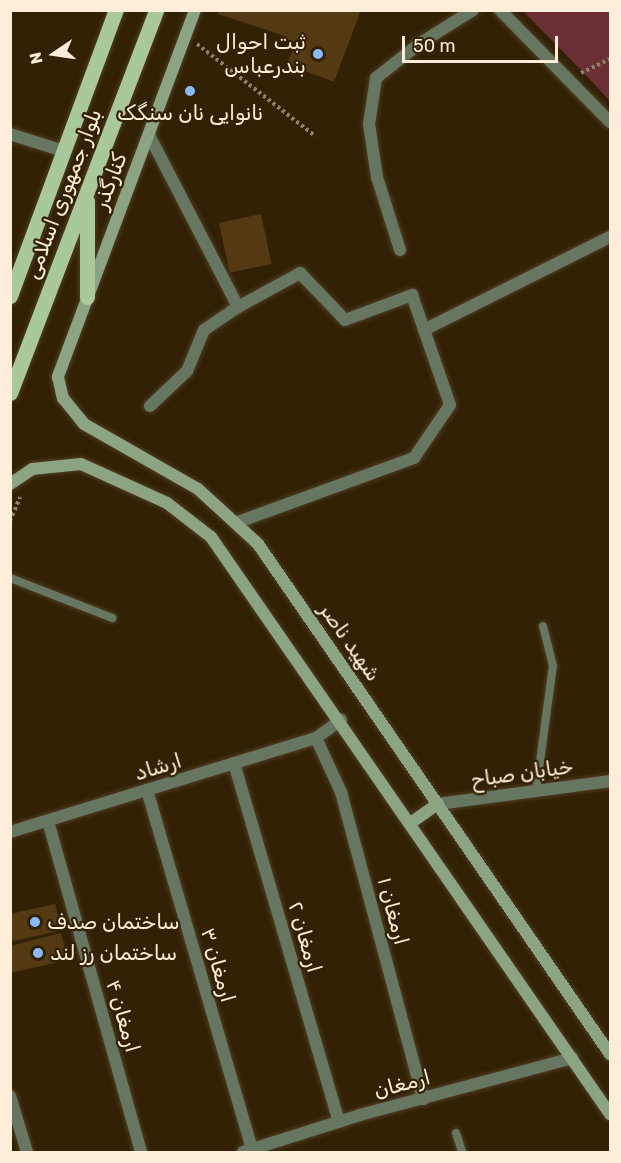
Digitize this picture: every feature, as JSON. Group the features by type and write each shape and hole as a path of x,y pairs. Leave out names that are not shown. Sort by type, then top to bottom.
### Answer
{"main road":[{"name":"بلوار جمهوری اسلامی","path":"10,296 116,10"},
{"name":"بلوار جمهوری اسلامی","path":"10,393 156,10"},
{"name":"کنارگذر","path":"87,297 195,10"},
{"path":"87,190 87,297"},
{"name":"شهید ناصر","path":"87,297 58,376 68,410 84,424 198,489 238,522 258,544 610,1054"},
{"path":"10,484 32,469 81,464 142,490 189,517 234,566 412,822 610,1114"},
{"path":"412,822 438,804"}],"street":[{"path":"400,250 377,177 369,124 376,78 419,44 473,10"},
{"path":"500,10 610,122"},
{"path":"10,134 64,152"},
{"path":"149,135 238,307"},
{"path":"424,330 610,237"},
{"path":"150,406 187,370 204,330 238,307 300,273 345,320 412,295 450,405 414,458 238,522"},
{"name":"ارشاد","path":"10,832 316,738 341,720"},
{"name":"ارمغان ۱","path":"316,738 341,792 423,1099"},
{"name":"ارمغان ۲","path":"234,763 339,1122"},
{"name":"خیابان صباح","path":"438,804 610,781"},
{"name":"ارمغان ۳","path":"147,790 248,1151"},
{"name":"ارمغان ۴","path":"48,821 141,1152"},
{"name":"ارمغان","path":"248,1151 339,1122 573,1058"},
{"path":"10,1096 27,1152"}],"lane":[{"path":"10,578 112,618"},
{"path":"536,791 553,666 543,626"},
{"path":"456,1133 462,1152"}],"path":[{"path":"186,35 315,136"},
{"path":"566,77 610,59"}],"shaded area":[{"path":"523,11 610,11 610,101 583,72"}],"building":[{"name":"ثبت احوال بندرعباس","path":"219,10 361,10 334,82 287,64 295,44 282,35 218,14"},
{"path":"261,214 272,264 230,273 219,223"},
{"name":"ساختمان صدف","path":"55,904 62,930 10,942 10,914"},
{"name":"ساختمان رز لند","path":"61,933 68,960 10,973 10,946"}],"place":[{"name":"ثبت احوال بندرعباس","path":"318,54"},
{"name":"نانوایی نان سنگک","path":"190,91"},
{"name":"ساختمان صدف","path":"35,922"},
{"name":"ساختمان رز لند","path":"38,953"}]}
